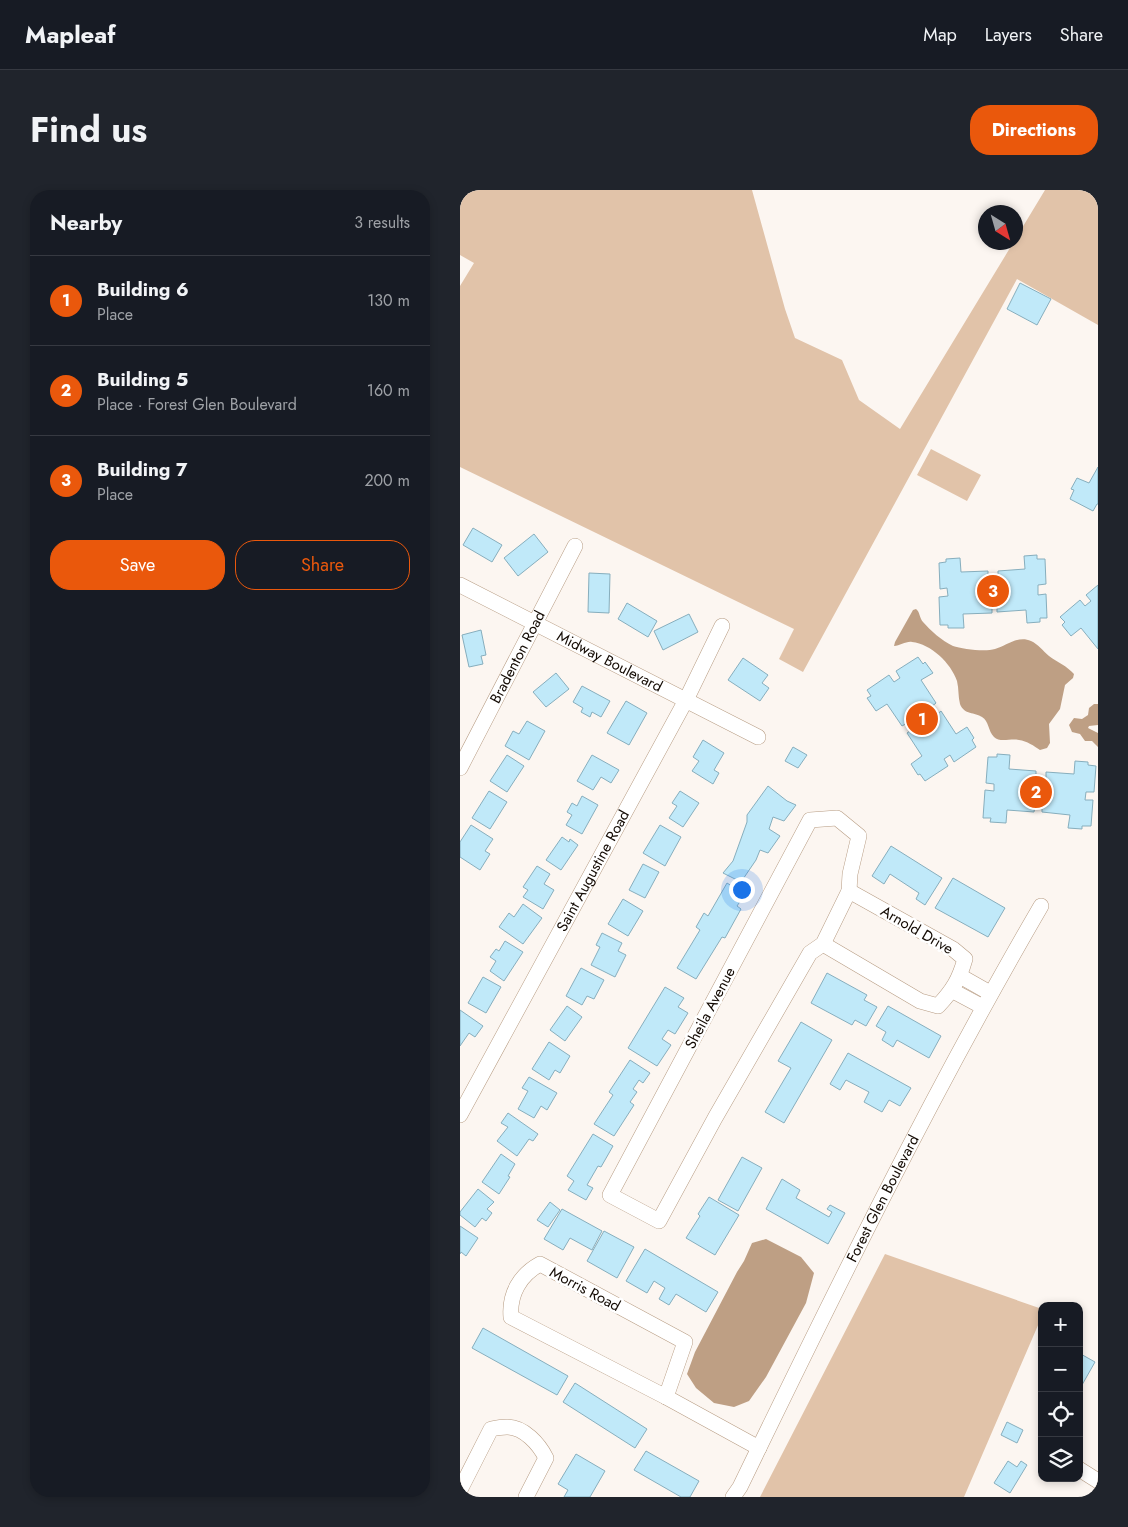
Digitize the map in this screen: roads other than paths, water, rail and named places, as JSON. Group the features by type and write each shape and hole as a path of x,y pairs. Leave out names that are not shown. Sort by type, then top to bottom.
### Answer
{"street":[{"name":"Bradenton Road","path":"460,768 575,546"},
{"name":"Midway Boulevard","path":"460,585 758,737"},
{"name":"Saint Augustine Road","path":"460,1115 686,700 722,626"},
{"name":"Sheila Avenue","path":"837,818 859,836 850,874 849,891 823,944 810,953 715,1118 659,1221 610,1195 810,820 837,818"},
{"name":"Arnold Drive","path":"849,891 953,949 965,959 960,976 990,993"},
{"name":"Forest Glen Boulevard","path":"733,1497 740,1487 891,1183 990,993 1041,906"},
{"path":"823,944 920,1001 938,1006 953,991 960,976"},
{"path":"953,991 983,1007"},
{"name":"Morris Road","path":"666,1397 685,1342 540,1264 528,1271 517,1287 510,1304 511,1317 666,1397 759,1448"},
{"path":"460,1490 491,1429 509,1427 526,1434 540,1446 546,1458 526,1497"},
{"path":"1083,1472 1098,1481"}],"place":[{"name":"Building 7","path":"993,591"},
{"name":"Building 6","path":"922,719"},
{"name":"Building 5","path":"1036,792"}]}
